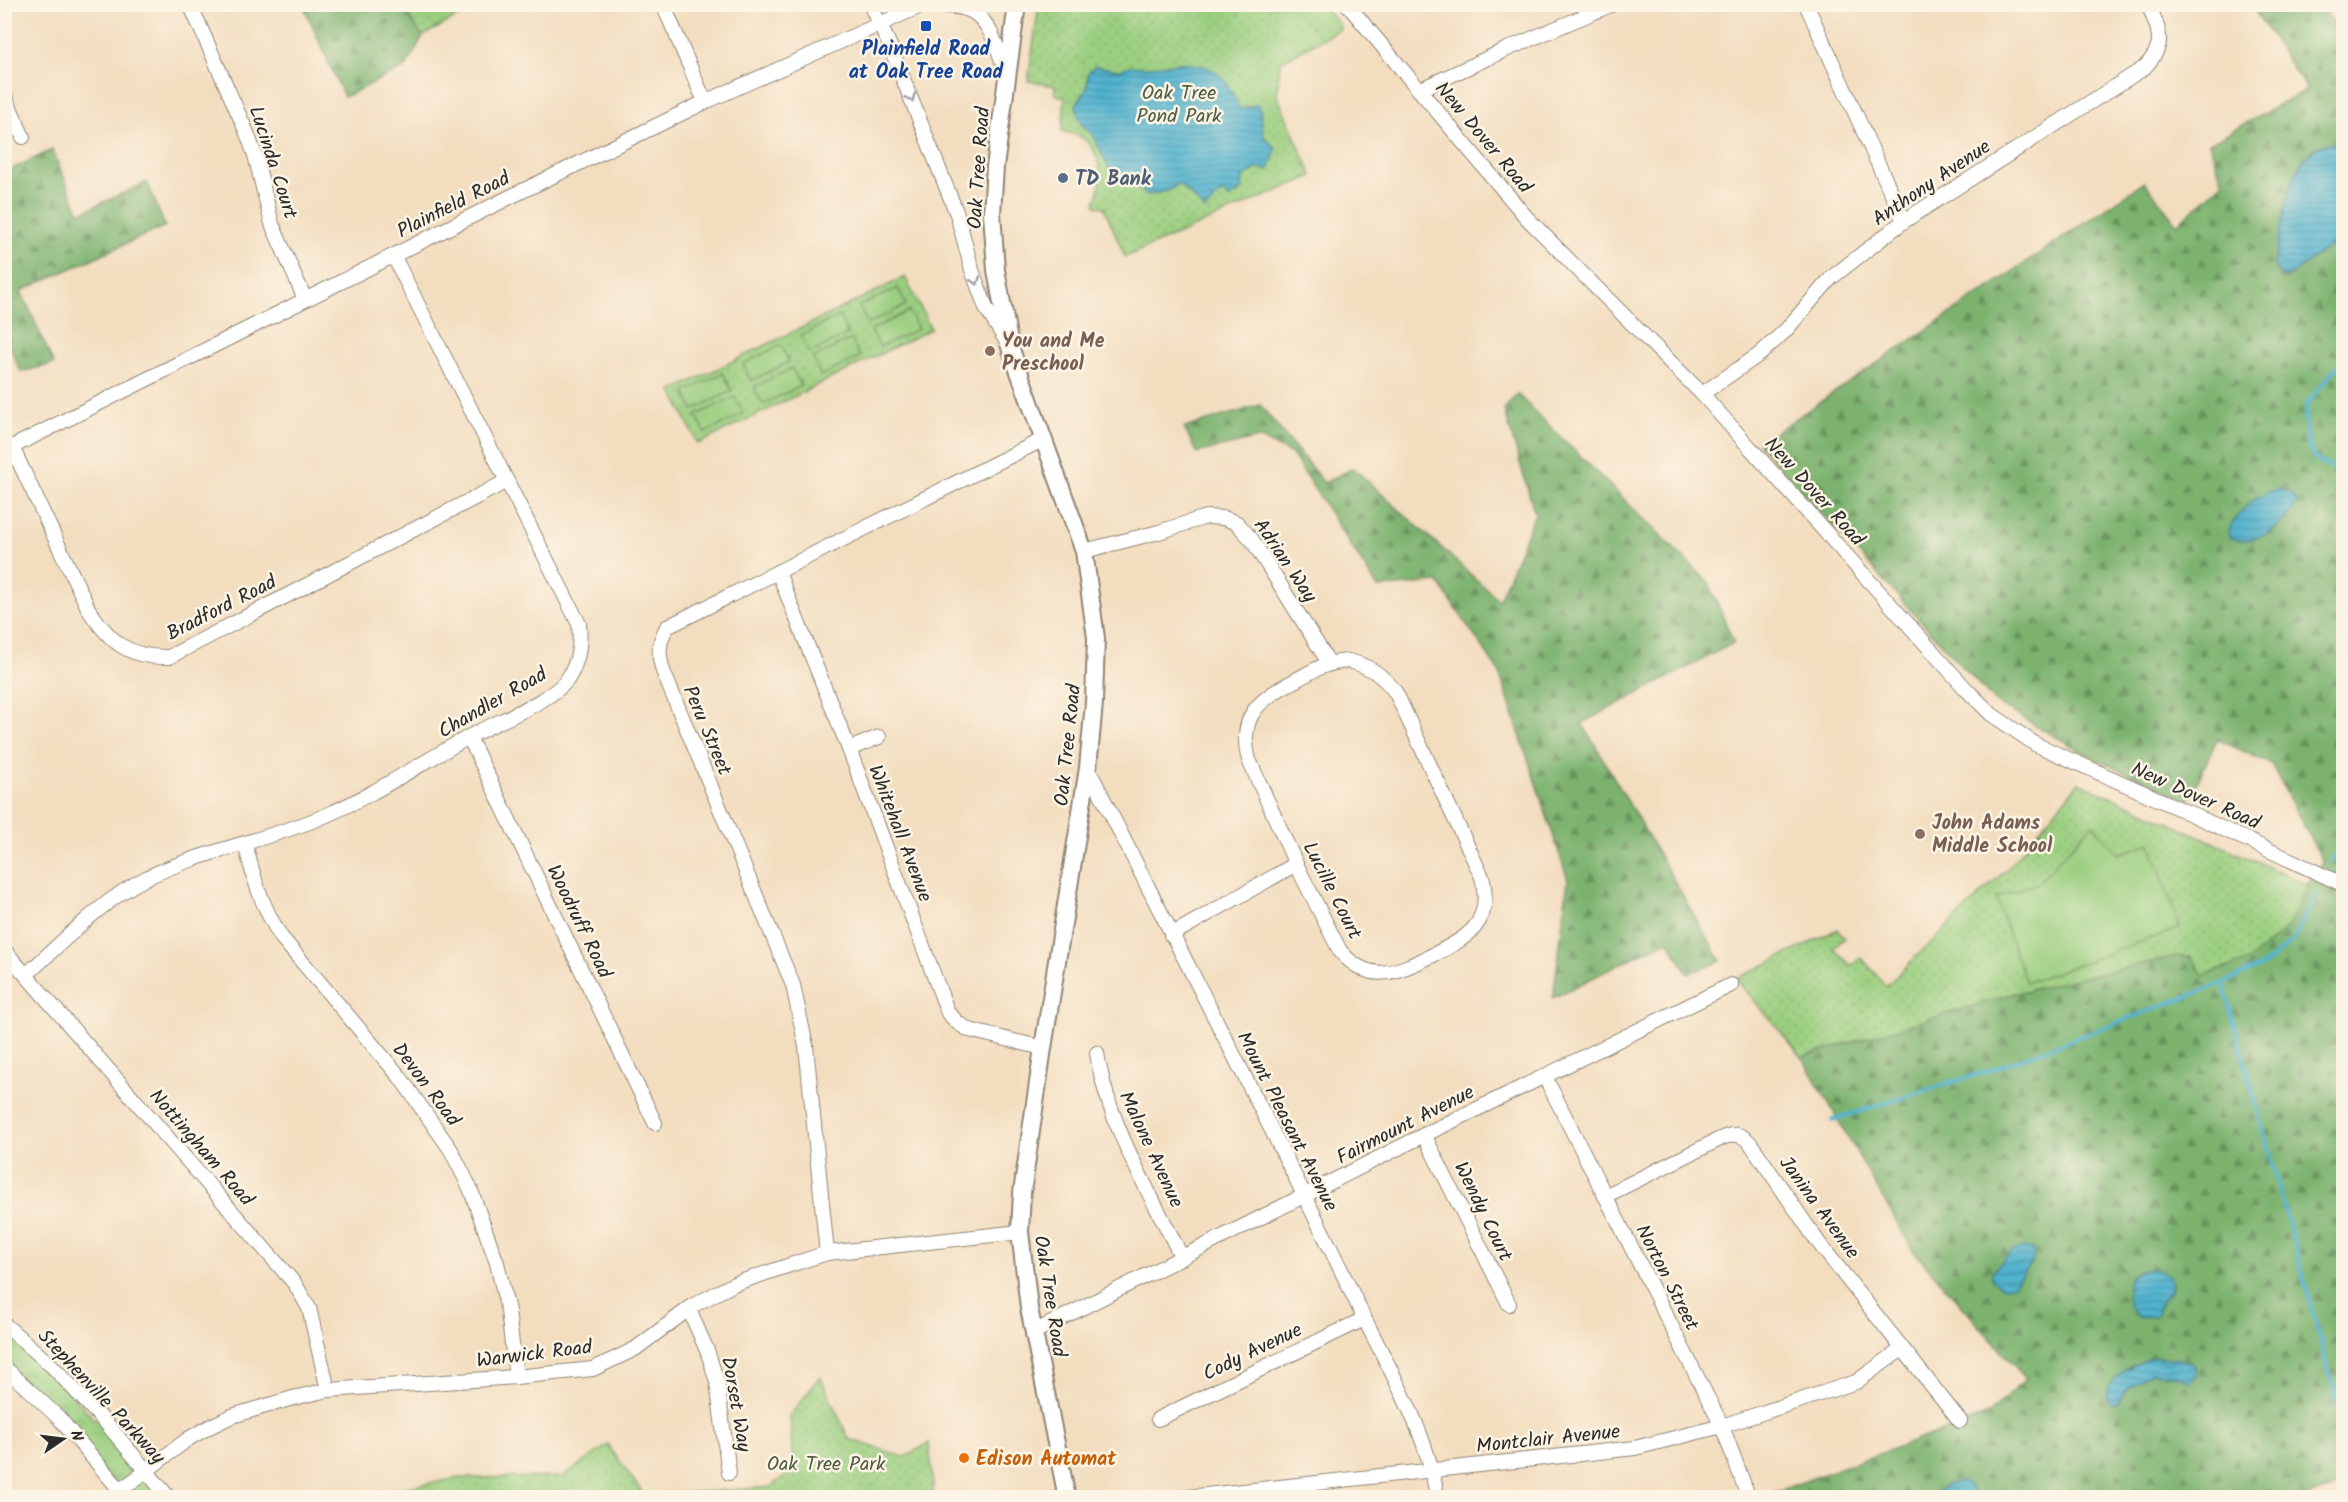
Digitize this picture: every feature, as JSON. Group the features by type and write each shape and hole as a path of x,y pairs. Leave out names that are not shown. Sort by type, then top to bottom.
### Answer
{"main road":[{"name":"Oak Tree Road","path":"1017,4 995,167 992,213 996,270 1010,347 1084,551 1096,638 1094,703 1088,768 1043,1048 1022,1193 1020,1232 1023,1271 1067,1497"}],"street":[{"name":"Lucinda Court","path":"190,4 247,133 272,224 305,299"},
{"path":"663,4 705,102"},
{"path":"870,4 891,46 957,214 972,270 986,308 1010,347"},
{"name":"New Dover Road","path":"1347,4 1534,225 1702,394 1991,714 2035,744 2343,885"},
{"path":"1419,90 1613,4"},
{"path":"1806,4 1904,221"},
{"name":"Anthony Avenue","path":"1702,394 1760,354 1785,331 1831,278 1904,221 2144,68 2158,50 2160,39 2148,4"},
{"name":"Plainfield Road","path":"8,449 305,299 705,102 925,5"},
{"path":"925,5 971,11 985,22 1006,75"},
{"path":"4,94 23,137"},
{"name":"Chandler Road","path":"26,975 102,907 144,879 176,865 320,818 359,801 469,737 555,692 567,679 577,659 581,642 579,624 394,256"},
{"name":"Peru Street","path":"827,1253 806,1046 793,985 663,671 658,654 660,638 667,627 1044,440"},
{"name":"Bradford Road","path":"8,449 89,610 105,634 129,651 152,657 169,657 507,480"},
{"name":"Adrian Way","path":"1084,551 1159,532 1206,517 1224,518 1237,523 1252,540 1329,663"},
{"name":"Whitehall Avenue","path":"778,572 849,749 948,1013 969,1030 1043,1048"},
{"name":"Lucille Court","path":"1348,662 1366,667 1383,678 1396,693 1482,877 1485,888 1484,910 1473,930 1461,941 1399,971 1377,973 1366,970 1340,951 1296,864 1246,749 1247,725 1258,705 1266,697 1329,663 1348,662"},
{"name":"Woodruff Road","path":"469,737 655,1123"},
{"path":"849,749 879,737"},
{"name":"Mount Pleasant Avenue","path":"1088,768 1305,1196 1410,1413 1433,1470 1437,1497"},
{"name":"Devon Road","path":"245,843 255,885 281,937 400,1077 451,1150 470,1188 497,1263 508,1311 516,1377"},
{"path":"1171,934 1296,864"},
{"name":"Nottingham Road","path":"4,950 295,1284 309,1308 328,1390"},
{"name":"Fairmount Avenue","path":"1034,1332 1424,1135 1731,985"},
{"name":"Malone Avenue","path":"1097,1053 1101,1082 1111,1113 1182,1258"},
{"name":"Norton Street","path":"1545,1077 1722,1426 1749,1497"},
{"name":"Janina Avenue","path":"1605,1196 1720,1138 1734,1133 1740,1134 1751,1144 1818,1242 1960,1420"},
{"name":"Wendy Court","path":"1424,1135 1509,1304"},
{"name":"Warwick Road","path":"124,1494 147,1470 188,1439 232,1416 293,1398 328,1390 593,1370 635,1349 689,1309 734,1284 827,1253 1020,1232"},
{"name":"Dorset Way","path":"689,1309 708,1353 717,1382 729,1473"},
{"name":"Cody Avenue","path":"1158,1419 1364,1319"},
{"name":"Stephenville Parkway","path":"4,1324 52,1366 169,1497"},
{"name":"Montclair Avenue","path":"1179,1497 1635,1448 1722,1426 1856,1382 1902,1348"},
{"path":"4,1367 59,1418 124,1494"}],"green space":[{"path":"303,5 400,5 423,36 406,67 344,97"},
{"path":"400,5 478,5 423,36"},
{"name":"Oak Tree Pond Park","path":"1039,5 1321,5 1339,23 1340,29 1280,62 1277,95 1312,176 1125,257 1104,207 1097,206 1095,203 1100,180 1097,157 1084,140 1075,134 1062,132 1065,98 1055,94 1055,86 1028,81"},
{"path":"2251,5 2320,5 2343,34 2343,149 2341,147 2316,147 2306,155 2295,175 2288,277 2343,236 2343,1485 2298,1498 1974,1498 1945,1485 1932,1497 1761,1497 1988,1414 2026,1379 1912,1249 1802,1057 2016,993 2176,956 2191,957 2200,968 2246,962 2260,949 2323,862 2271,764 2217,739 2189,801 2097,760 1996,703 1758,444 2145,182 2177,224 2223,183 2209,143 2307,90","holes":["2141,1270 2171,1290 2158,1306 2128,1285 2130,1276","2155,1357 2191,1363 2196,1368 2190,1380 2176,1375 2151,1372 2125,1391 2117,1403 2110,1386 2129,1367"]},
{"path":"52,150 80,213 147,182 165,226 21,291 54,364 21,372 5,337 5,172"},
{"path":"905,277 931,329 698,444 672,391"},
{"path":"898,288 906,305 868,324 859,306"},
{"path":"909,311 918,329 880,347 871,330"},
{"path":"839,316 848,334 810,353 801,335"},
{"path":"851,339 860,357 821,376 813,358"},
{"path":"781,345 789,362 751,381 743,364"},
{"path":"792,368 801,386 763,404 754,387"},
{"path":"723,373 732,391 693,410 685,392"},
{"path":"1517,394 1709,583 1734,643 1582,723 1721,961 1688,974 1668,940 1553,998 1568,880 1499,672 1438,582 1378,588 1292,454 1259,438 1197,453 1184,428 1260,405 1324,483 1353,468 1499,600 1535,514 1504,409"},
{"path":"735,397 743,414 705,433 696,415"},
{"path":"2079,782 2308,885 2288,927 2246,962 2203,975 2191,957 2176,956 2016,993 1802,1057 1736,979 1838,929 1845,938 1834,948 1851,966 1861,957 1886,986 2008,868"},
{"path":"2093,824 2118,854 2150,843 2180,928 2026,983 1996,898 2041,882 2041,879"},
{"path":"4,1324 169,1497 127,1497 5,1367"},
{"name":"Oak Tree Park","path":"820,1376 849,1439 904,1457 929,1443 934,1497 352,1497 459,1478 562,1477 608,1445 645,1496 770,1487 793,1470 790,1416"}],"water":[{"path":"1179,63 1203,66 1218,74 1230,88 1240,109 1259,104 1264,137 1276,148 1269,170 1258,168 1243,178 1242,191 1229,198 1222,192 1205,210 1179,184 1167,191 1148,195 1124,181 1109,168 1093,135 1081,124 1076,105 1087,88 1088,73 1095,66 1120,70 1129,66 1146,67"},
{"path":"2325,144 2333,144 2343,149 2343,236 2288,277 2280,276 2274,265 2283,214 2294,178 2312,151"},
{"path":"2278,489 2290,493 2297,502 2286,519 2270,532 2260,536 2241,540 2231,538 2228,534 2241,511 2262,495"},
{"path":"2033,1249 2034,1259 2013,1286 2002,1287 1992,1280 1992,1272 2012,1251"},
{"path":"2154,1269 2168,1275 2169,1292 2160,1304 2157,1315 2139,1318 2129,1304 2127,1288 2130,1276 2141,1270"},
{"path":"2155,1357 2178,1359 2191,1363 2196,1368 2195,1377 2190,1381 2176,1375 2151,1372 2125,1391 2117,1403 2110,1403 2108,1395 2114,1380 2130,1368"},
{"path":"1963,1481 1970,1486 1974,1497 1932,1497 1945,1485"}],"waterway":[{"path":"2344,353 2338,366 2307,403 2305,418 2307,441 2313,457 2333,469 2344,481"},
{"path":"2332,861 2344,838"},
{"path":"1832,1120 1985,1072 2223,983 2262,966 2293,941 2316,894"},
{"path":"2223,983 2344,1427"}],"place":[{"name":"Plainfield Road at Oak Tree Road","path":"926,26"},
{"name":"TD Bank","path":"1063,178"},
{"name":"You and Me Preschool","path":"990,351"},
{"name":"John Adams Middle School","path":"1920,834"},
{"name":"Edison Automat","path":"964,1458"}]}
